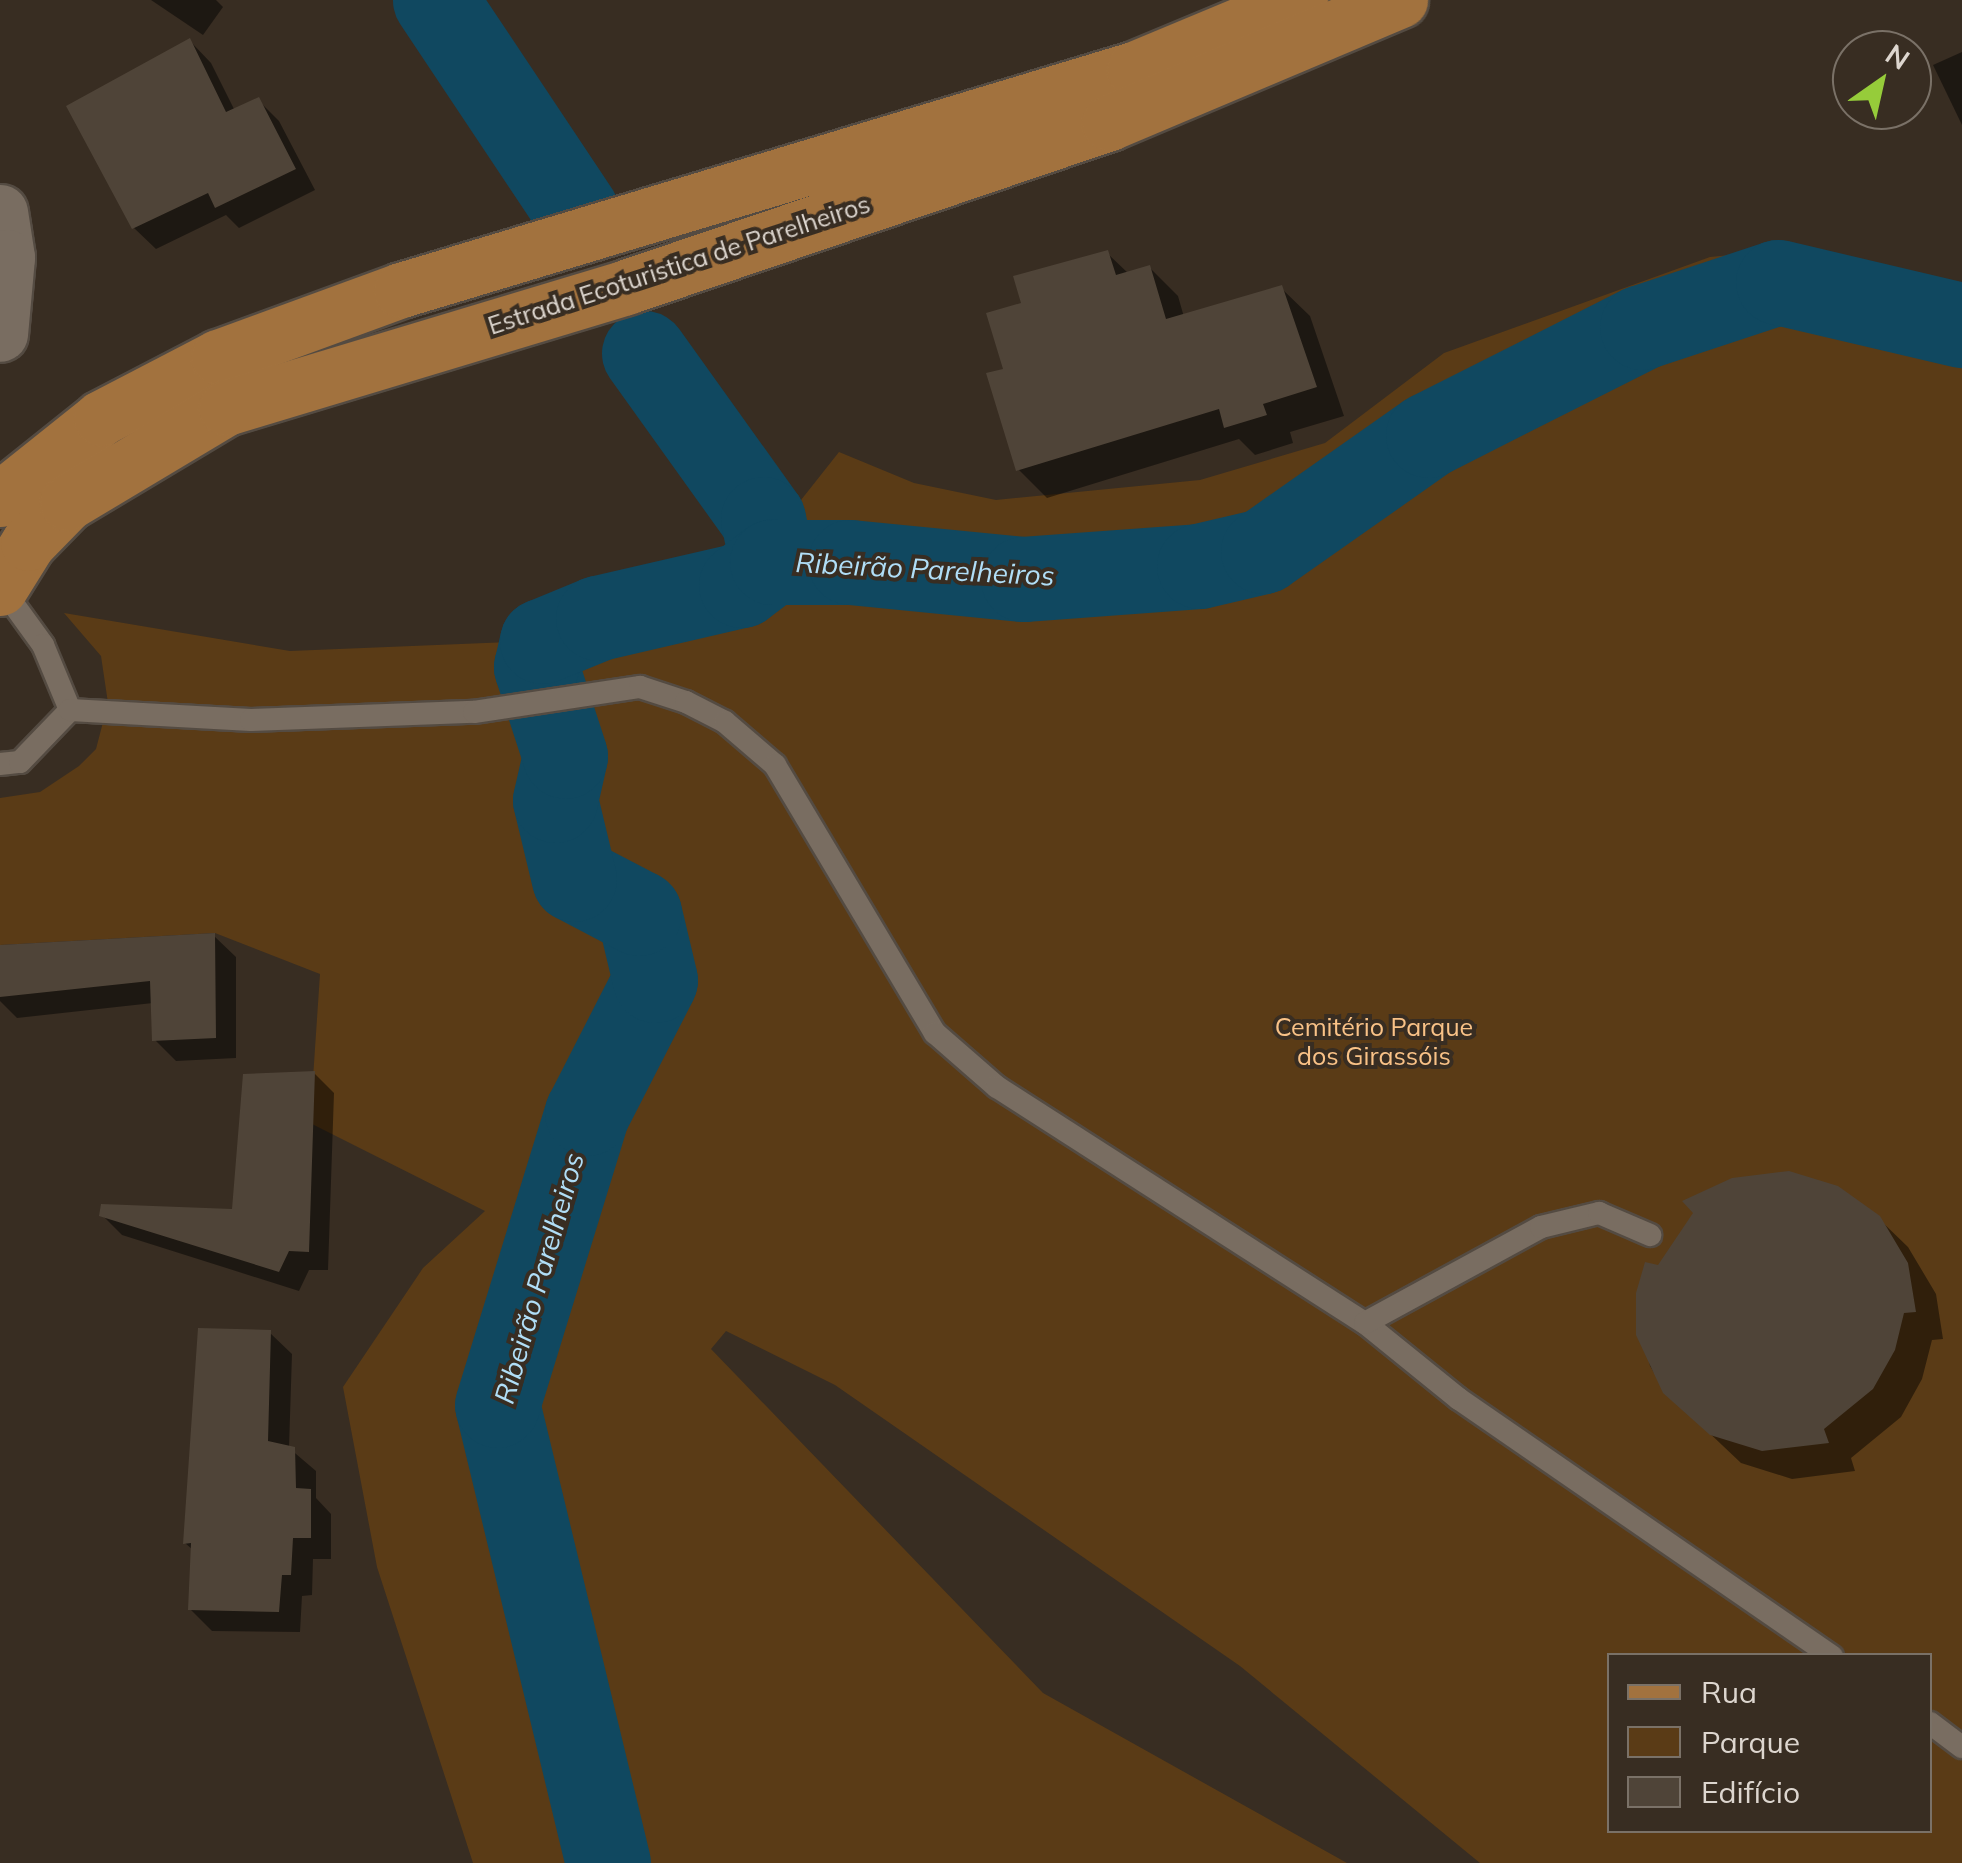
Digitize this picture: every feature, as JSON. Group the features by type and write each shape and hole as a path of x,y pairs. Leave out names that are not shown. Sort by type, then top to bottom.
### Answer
{"main road":[{"name":"Estrada Ecoturistica de Parelheiros","path":"0,498 101,418 218,356 402,290 1134,69 1300,0"},
{"name":"Estrada Ecoturistica de Parelheiros","path":"0,586 28,543 67,502 226,408 626,286 1109,123 1400,0"}],"street":[{"path":"0,212 7,257 0,334"}],"lane":[{"path":"0,586 43,645 70,710"},
{"path":"0,764 20,762 70,710 251,720 474,712 640,687 725,722 786,782 935,1033 997,1087 1365,1323 1460,1398 1828,1653"},
{"path":"1365,1323 1541,1228 1599,1213 1650,1235"},
{"path":"1932,1724 1962,1745"}],"green space":[{"name":"Cemitério Parque dos Girassóis","path":"1802,248 1916,299 1962,295 1962,1863 1480,1863 1240,1666 835,1385 726,1331 711,1349 1043,1693 1347,1863 473,1863 377,1567 343,1387 423,1268 485,1211 310,1123 320,974 215,933 0,945 0,798 40,792 79,766 96,749 108,703 101,656 64,613 290,651 511,642 547,609 572,597 618,584 683,578 767,543 839,452 914,483 996,500 1200,480 1325,443 1444,353 1710,257"}],"building":[{"path":"190,38 226,112 259,97 296,169 215,208 208,193 132,229 66,106"},
{"path":"1108,250 1116,275 1150,265 1166,319 1282,285 1317,387 1263,404 1267,415 1224,428 1219,409 1016,471 986,373 1003,369 986,313 1021,303 1013,276"},
{"path":"215,933 216,1038 152,1041 150,981 0,997 0,945"},
{"path":"315,1071 309,1252 289,1251 279,1272 99,1216 101,1204 232,1209 243,1074"},
{"path":"1789,1171 1838,1186 1880,1216 1908,1263 1916,1312 1904,1313 1895,1350 1873,1389 1824,1429 1829,1443 1762,1451 1710,1435 1663,1393 1636,1335 1636,1293 1645,1262 1658,1265 1693,1213 1682,1201 1732,1178"},
{"path":"198,1328 271,1330 268,1441 295,1447 296,1488 311,1489 311,1538 293,1538 291,1575 282,1575 279,1612 188,1610 191,1543 183,1544"}],"waterway":[{"path":"435,0 577,213"},
{"name":"Ribeirão Parelheiros","path":"608,1863 497,1405 587,1113 655,980 639,913 574,879 555,800 565,756 536,667 542,641 598,618 741,585 772,562 850,562 1023,579 1199,566 1263,551 1428,435 1642,327 1778,282 1962,325"},
{"path":"644,353 763,519 772,562"}]}
